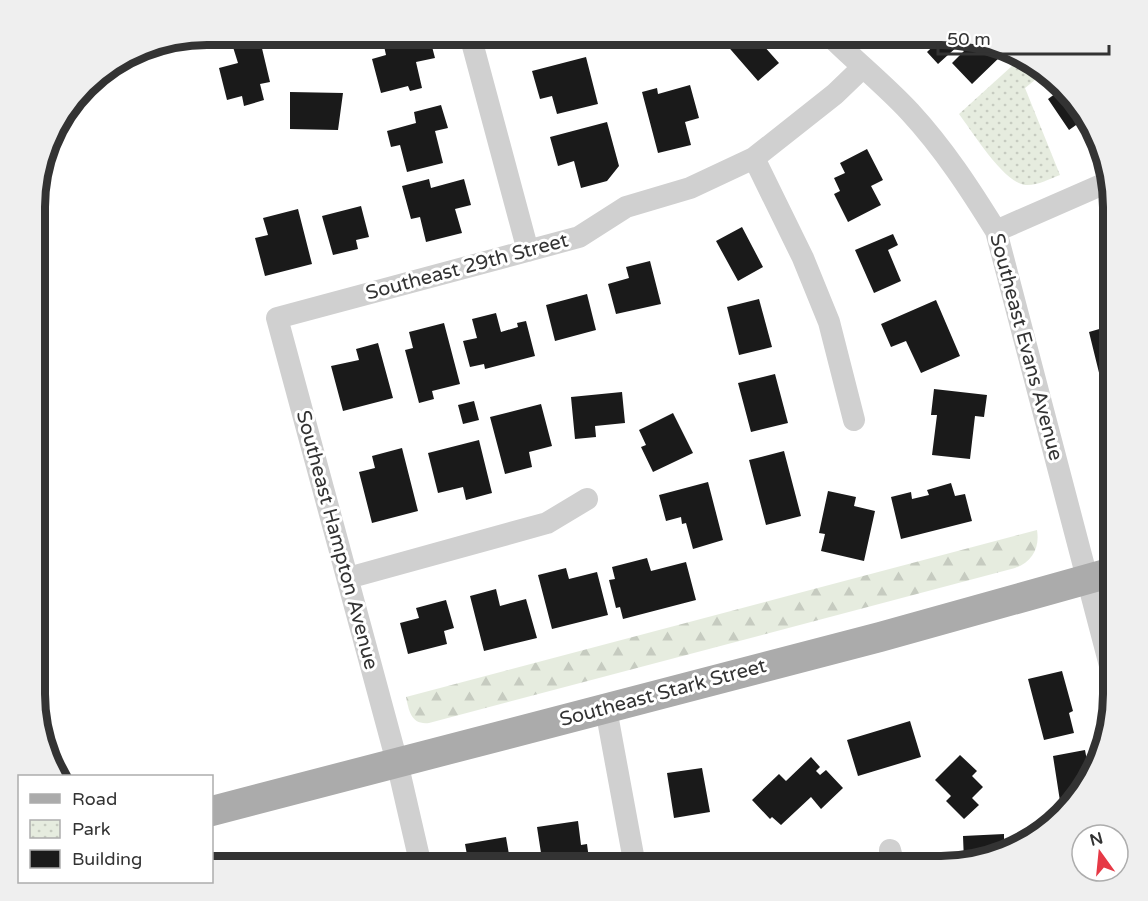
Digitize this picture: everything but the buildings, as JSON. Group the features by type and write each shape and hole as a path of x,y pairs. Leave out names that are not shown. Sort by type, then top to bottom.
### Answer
{"main road":[{"name":"Southeast Stark Street","path":"213,811 606,709 1100,576"}],"street":[{"path":"473,45 528,251"},
{"name":"Southeast Evans Avenue","path":"839,45 908,110 956,166 996,231 1100,576 1103,599"},
{"name":"Southeast 29th Street","path":"277,318 579,237 626,207 690,188 754,158 835,94 862,68"},
{"path":"754,158 803,258 824,312 854,420"},
{"path":"996,231 1102,185"},
{"name":"Southeast Hampton Avenue","path":"277,318 397,762 419,856"},
{"path":"348,578 548,523 587,499"},
{"path":"606,709 633,856"}],"green space":[{"path":"1015,63 1031,72 1038,77 1025,88 1060,175 1029,185 1016,182 998,166 959,114"},
{"path":"1037,530 1038,537 1034,553 1026,562 1015,568 429,723 418,722 408,707 406,697"}]}
